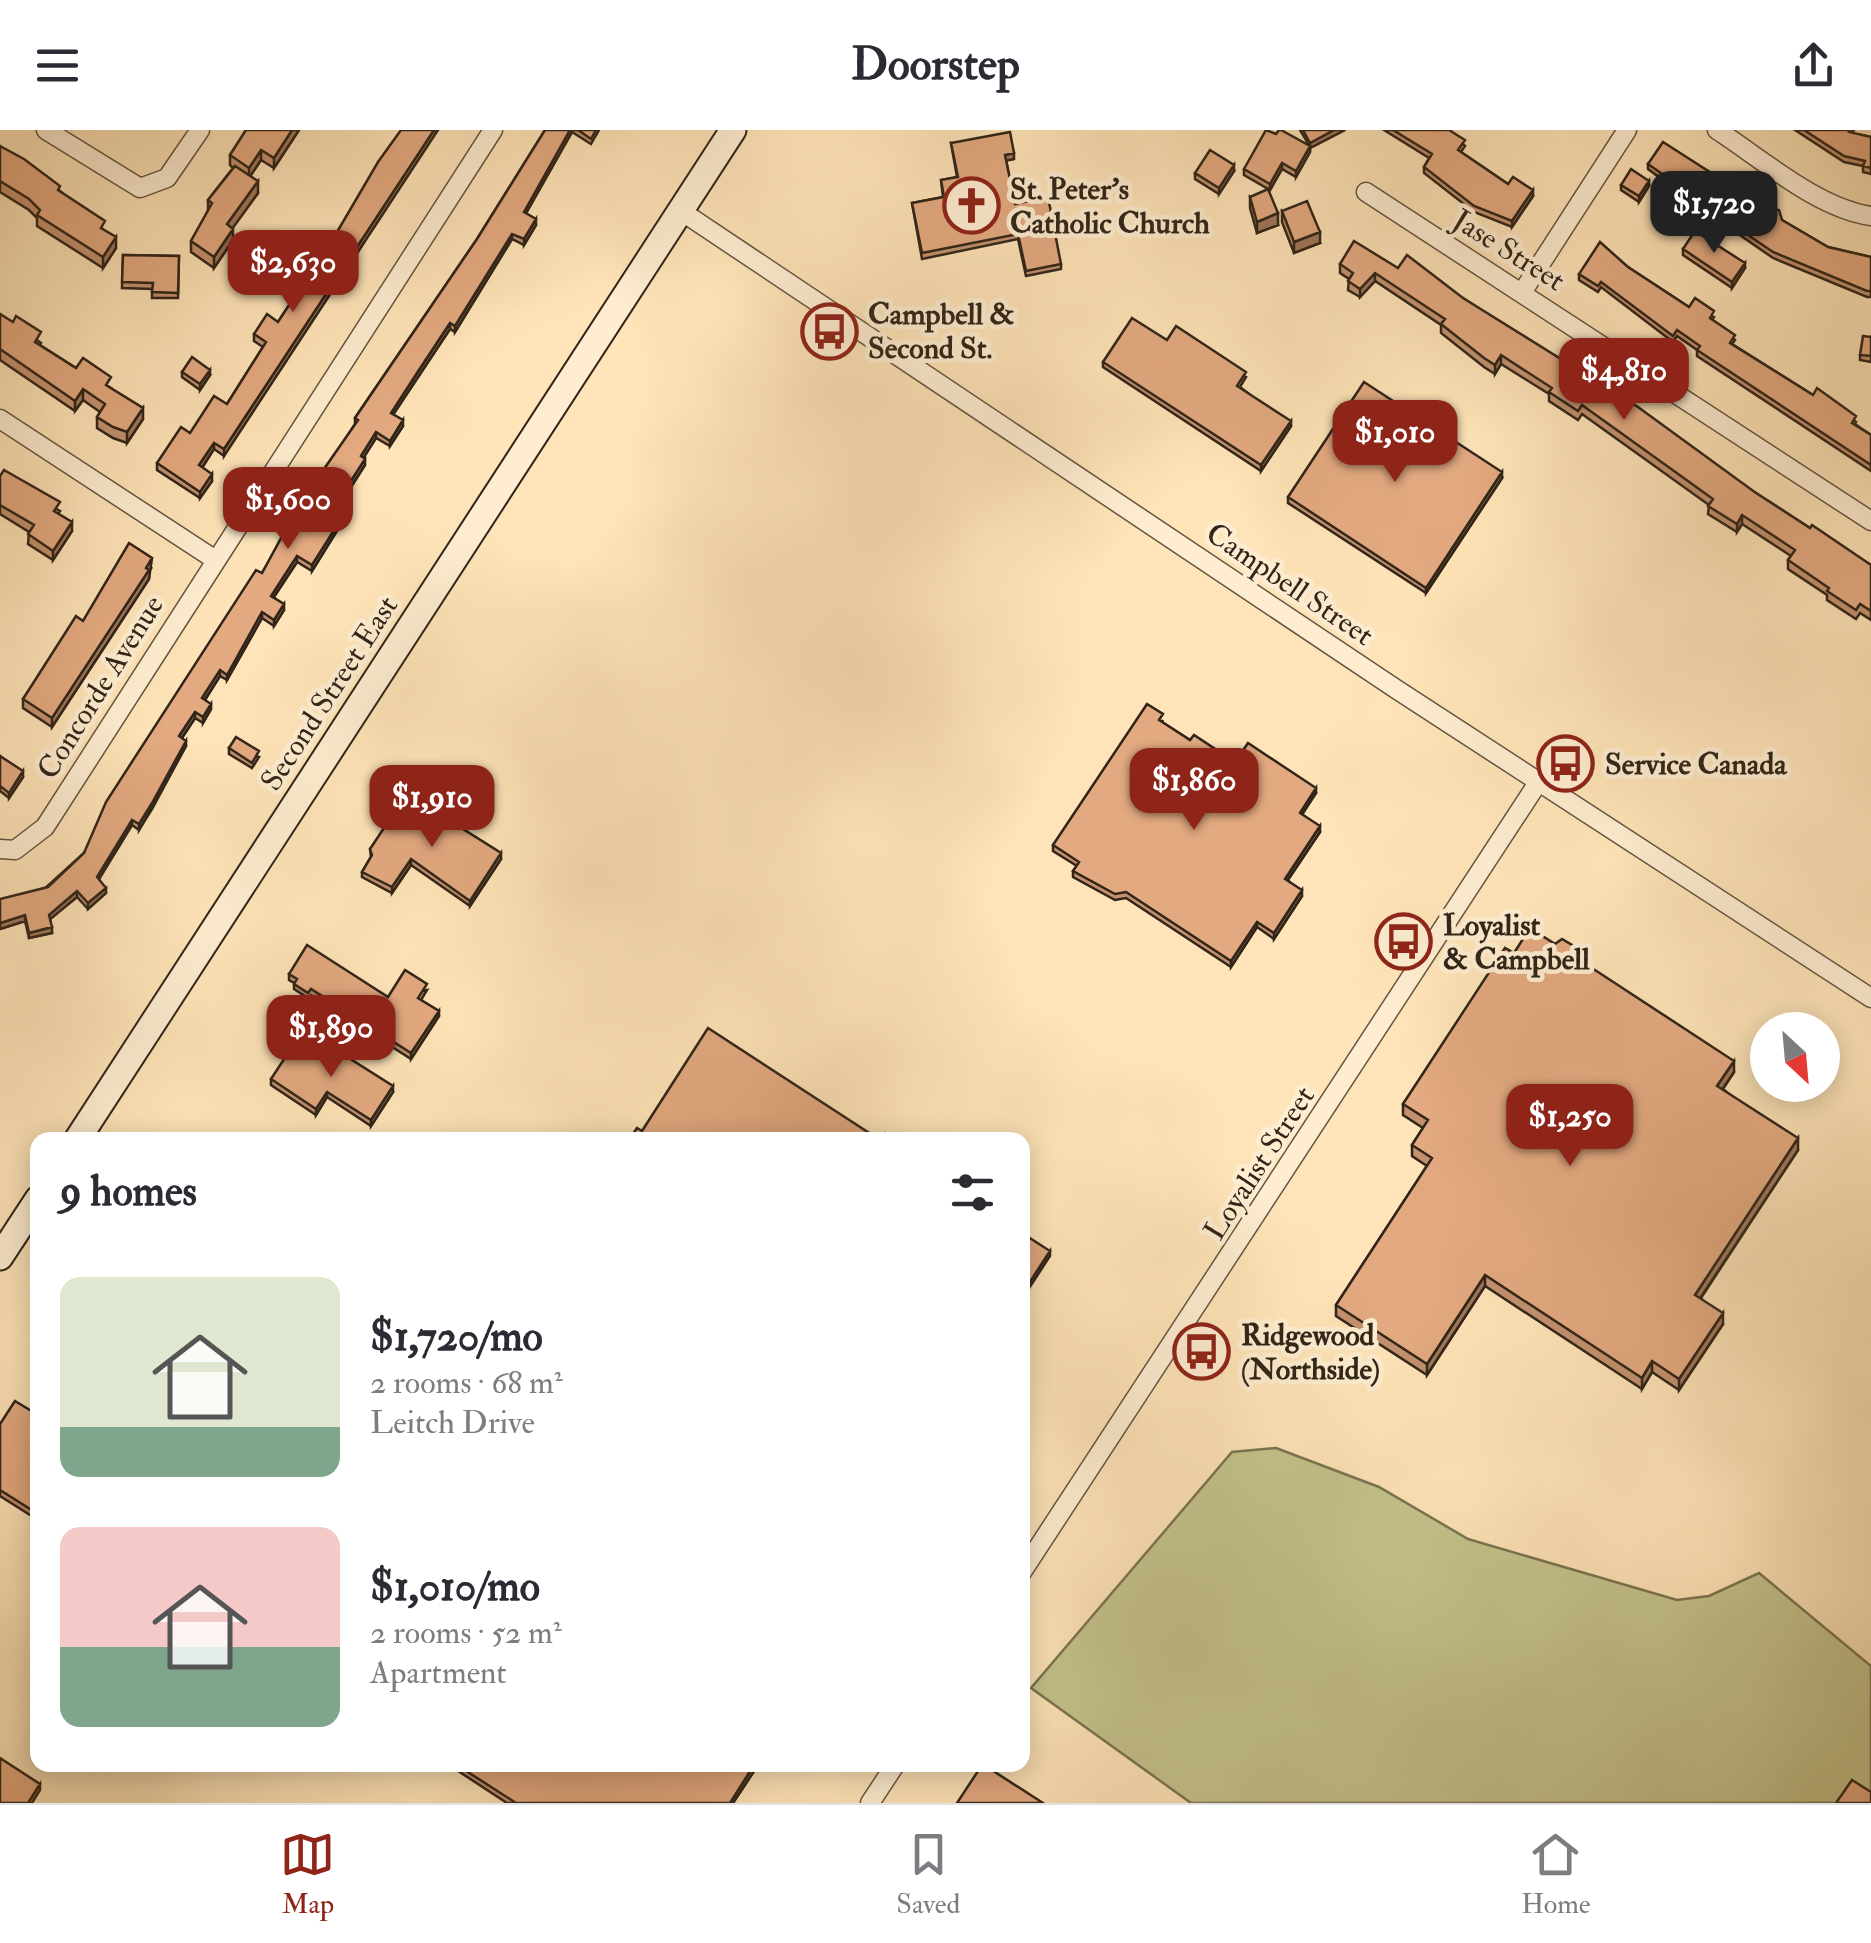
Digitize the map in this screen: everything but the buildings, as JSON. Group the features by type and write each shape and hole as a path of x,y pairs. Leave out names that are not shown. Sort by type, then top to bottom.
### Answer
{"main road":[{"name":"Second Street East","path":"81,1132 733,130"},
{"path":"0,1257 30,1212"}],"street":[{"path":"46,130 140,188 167,178 200,130"},
{"name":"Concorde Avenue","path":"0,849 15,850 45,826 492,130"},
{"path":"1524,291 1627,130"},
{"path":"1717,130 1811,191 1856,214 1871,216"},
{"name":"Jase Street","path":"1366,192 1524,291 1871,521"},
{"name":"Campbell Street","path":"681,211 1871,998"},
{"path":"0,419 214,559"},
{"name":"Loyalist Street","path":"1030,1560 1539,782"},
{"path":"870,1803 890,1772"}],"shaded area":[{"path":"1276,1448 1379,1487 1468,1539 1677,1600 1709,1596 1759,1573 1871,1666 1871,1803 1191,1803 1031,1688 1232,1452"}],"place":[{"name":"St. Peter's Catholic Church","path":"971,206"},
{"name":"Campbell & Second St.","path":"829,331"},
{"name":"Service Canada","path":"1566,764"},
{"name":"Loyalist & Campbell","path":"1404,942"},
{"name":"Ridgewood (Northside)","path":"1202,1352"}]}
